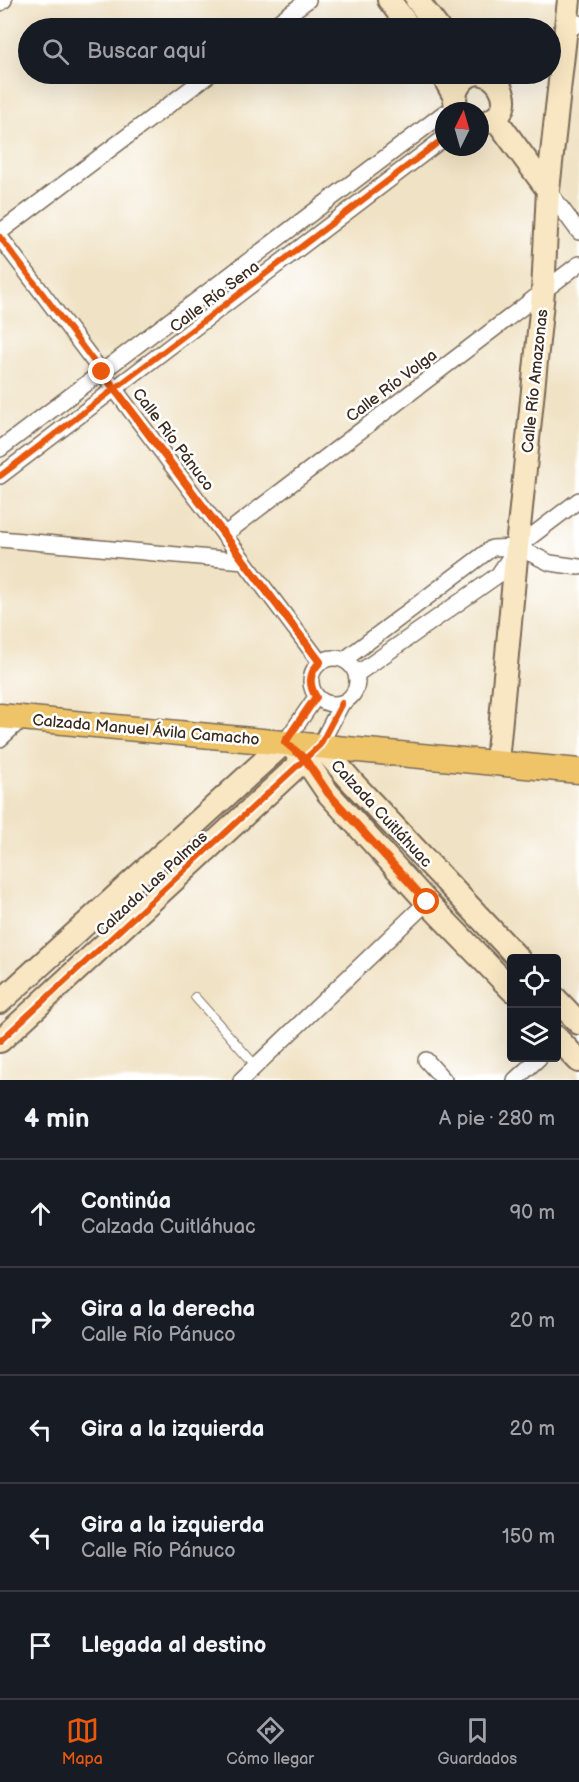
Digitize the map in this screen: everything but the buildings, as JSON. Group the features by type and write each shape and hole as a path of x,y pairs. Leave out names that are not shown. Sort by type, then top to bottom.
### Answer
{"main road":[{"name":"Calzada Manuel Ávila Camacho","path":"12,717 285,742 313,752 498,762 579,771"}],"street":[{"path":"0,3 4,0"},
{"path":"284,18 308,0"},
{"path":"389,0 402,18"},
{"path":"417,0 430,18"},
{"name":"Calle Río Amazonas","path":"561,71 569,0"},
{"path":"0,232 197,84"},
{"path":"445,84 450,102"},
{"path":"453,102 457,89 462,84"},
{"path":"489,120 504,105 502,89 499,84"},
{"name":"Calle Río Amazonas","path":"498,762 543,292 548,190 560,84"},
{"name":"Calle Río Sena","path":"0,449 435,120"},
{"path":"489,122 548,190 579,232"},
{"name":"Calle Río Sena","path":"0,476 435,145"},
{"name":"Calle Río Pánuco","path":"0,237 320,662"},
{"path":"280,237 292,254"},
{"name":"Calle Río Volga","path":"224,535 579,264"},
{"path":"357,674 498,575 517,547 579,500"},
{"path":"0,539 244,561"},
{"path":"344,660 492,548 517,547 550,563 579,567"},
{"path":"329,658 344,660 357,674 357,688 348,700 342,703 327,704 316,697 310,679 312,672 320,662 329,658"},
{"path":"285,742 316,697"},
{"path":"313,752 342,703"},
{"path":"0,739 12,717"},
{"name":"Calzada Las Palmas","path":"0,1002 285,742"},
{"name":"Calzada Las Palmas","path":"0,1041 313,752"},
{"name":"Calzada Cuitláhuac","path":"313,752 328,793 427,902 507,985"},
{"name":"Calzada Cuitláhuac","path":"313,752 354,784 514,954"},
{"path":"241,1080 427,902"},
{"path":"0,1002 20,1022"},
{"path":"561,1004 579,1023"},
{"path":"561,1043 579,1061"},
{"path":"426,1060 444,1080"},
{"path":"515,1080 535,1062"}],"lane":[{"path":"195,997 256,1066"}],"cycle path":[{"path":"0,476 435,145"},
{"path":"0,237 320,662"},
{"path":"0,1041 320,745 342,703"}],"route":[{"path":"102,372 320,662 312,672 310,679 316,697 285,742 305,759 328,793 427,902"}]}
